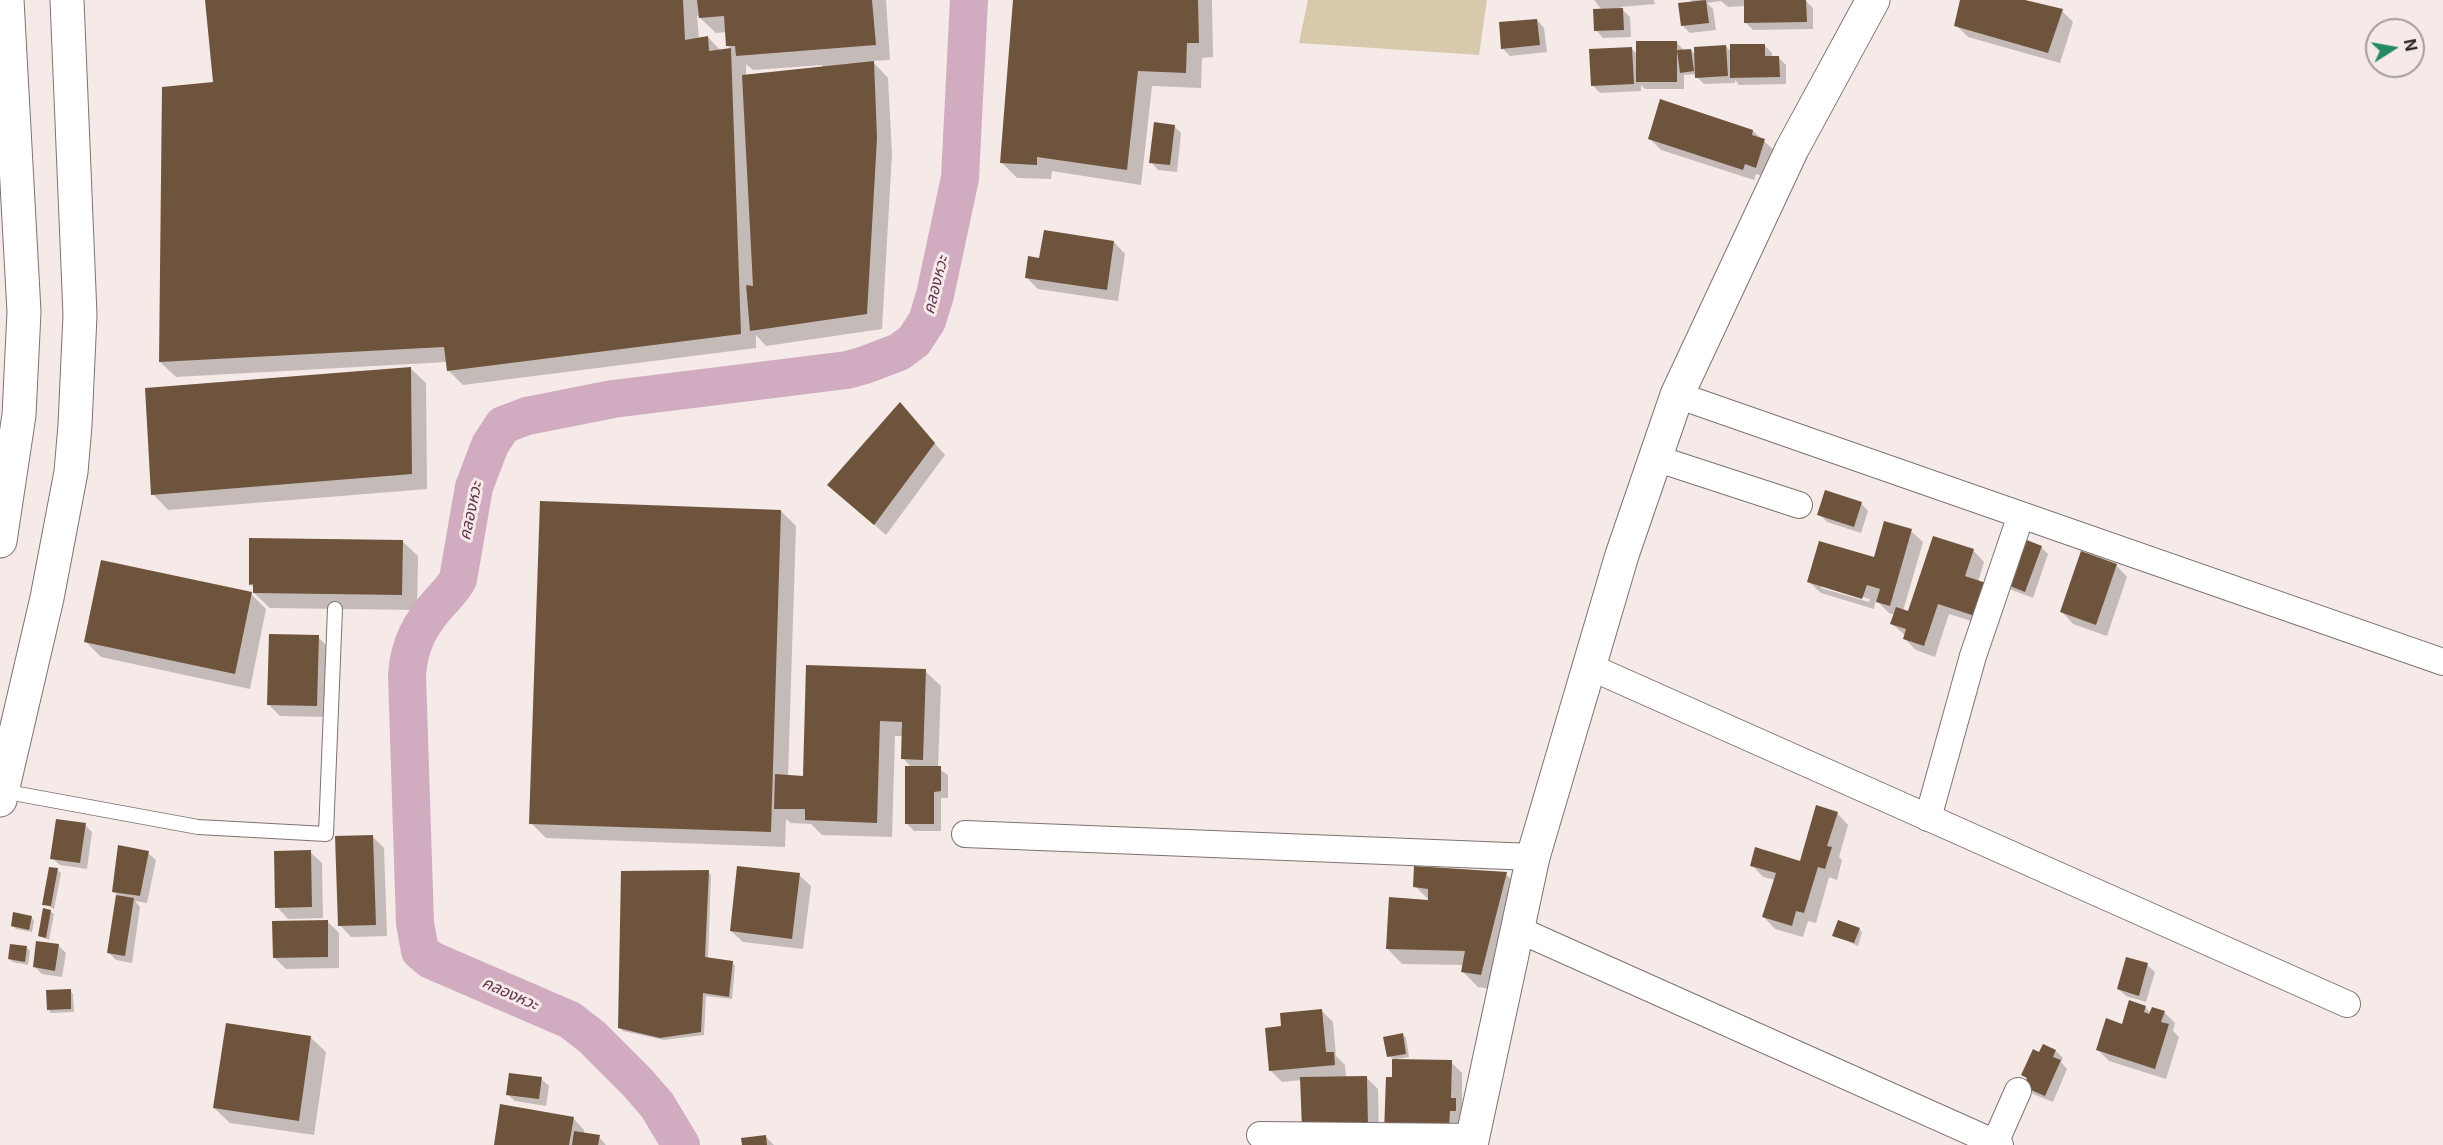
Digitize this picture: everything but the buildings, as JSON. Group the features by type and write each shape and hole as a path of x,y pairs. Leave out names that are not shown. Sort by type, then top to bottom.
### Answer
{"main road":[{"path":"0,541 18,424 24,312 7,0"},
{"path":"1,796 47,598 71,472 75,425 80,315 67,0"},
{"path":"1471,1141 1533,857 1622,555 1677,395 1792,149 1873,0"}],"street":[{"path":"1677,395 2443,662"},
{"path":"1655,458 1799,505"},
{"path":"1928,818 1973,656 2020,515"},
{"path":"1588,666 2347,1004"},
{"path":"965,834 1533,857"},
{"path":"1517,929 1997,1144 2018,1091"},
{"path":"1260,1135 1471,1141"}],"lane":[{"path":"1,796 198,827 326,834 335,609"}],"shaded area":[{"path":"1308,0 1487,0 1479,55 1299,43"}],"waterway":[{"name":"คลองหวะ","path":"681,1145 657,1105 636,1081 592,1037 570,1020 431,960 420,951 415,923 407,675 410,654 421,627 458,579 474,487 490,445 503,425 527,416 613,399 847,370 899,352 914,341 927,321 935,295 960,178 969,0"}]}
